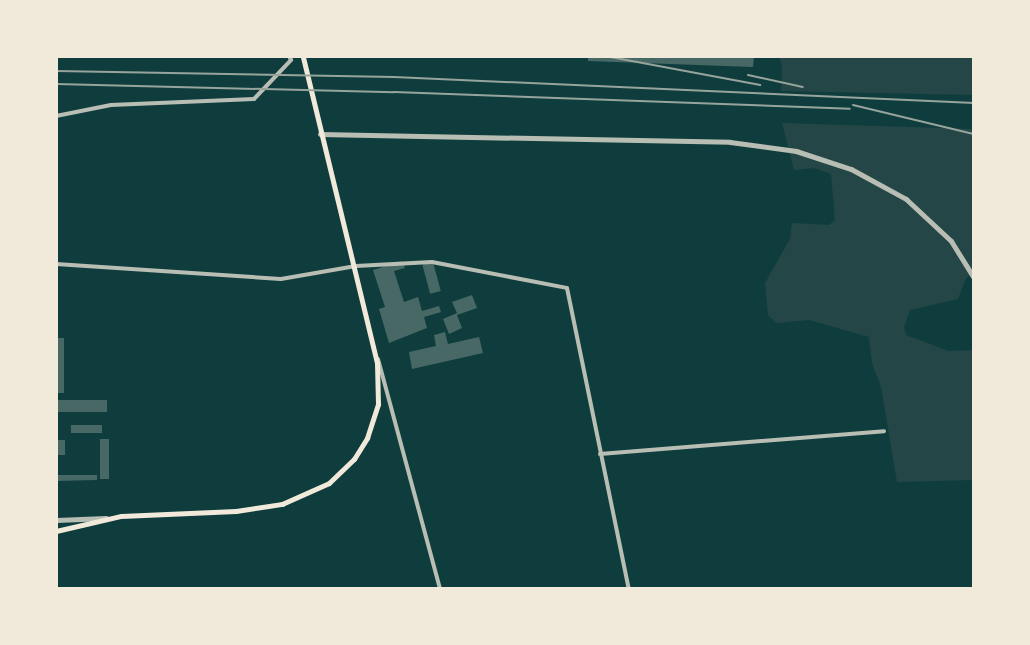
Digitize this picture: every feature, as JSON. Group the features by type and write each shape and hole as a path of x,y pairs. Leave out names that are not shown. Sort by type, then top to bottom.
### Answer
{"main road":[{"path":"56,531 106,518 267,508 306,496 329,483 354,459 375,417 380,384 356,266 320,134 303,56"}],"street":[{"path":"56,116 111,105 254,99 291,60 289,56"},
{"path":"320,134 730,142 796,151 851,169 906,199 951,241 974,278"},
{"path":"56,264 281,279 356,266 432,262 567,288 629,589"},
{"path":"373,341 440,589"},
{"path":"600,454 884,431"},
{"path":"56,520 106,518"}],"shaded area":[{"path":"779,56 974,56 974,95 781,91"},
{"path":"782,123 974,129 974,273 966,278 958,299 910,310 904,327 906,335 949,351 974,350 974,480 897,482 869,337 809,320 776,323 768,315 765,283 790,239 792,223 829,225 835,220 831,174 814,168 794,170"}],"building":[{"path":"588,56 754,56 753,67 588,61"},
{"path":"402,261 405,268 394,271 404,302 418,297 422,311 439,306 441,312 424,317 427,328 389,343 379,309 385,307 373,270"},
{"path":"433,262 441,291 430,294 422,265"},
{"path":"472,295 477,308 457,315 462,328 449,334 443,319 457,313 452,302"},
{"path":"445,332 448,344 479,337 483,353 412,369 409,352 436,346 434,335"},
{"path":"56,338 64,338 64,393 56,393"},
{"path":"56,400 107,400 107,412 56,412"},
{"path":"71,425 102,425 102,433 71,433"},
{"path":"100,439 109,439 109,479 100,479"},
{"path":"56,440 65,440 65,455 56,455"},
{"path":"56,475 97,475 97,480 56,481"}],"railway":[{"path":"605,56 760,85"},
{"path":"56,71 394,77 974,103"},
{"path":"748,75 803,87"},
{"path":"56,84 394,92 850,109"},
{"path":"853,105 974,134"}]}
